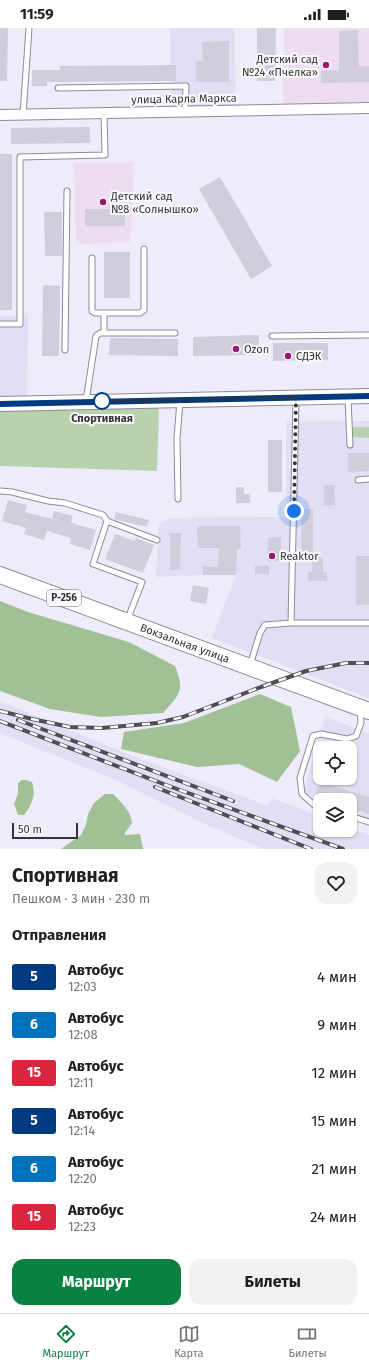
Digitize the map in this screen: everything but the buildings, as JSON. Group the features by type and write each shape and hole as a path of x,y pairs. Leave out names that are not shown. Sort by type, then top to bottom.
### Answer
{"highway":[{"name":"Вокзальная улица","path":"0,575 364,709"}],"main road":[{"path":"0,404 369,396"}],"street":[{"name":"улица Карла Маркса","path":"0,115 369,108"}],"lane":[{"path":"23,115 29,28"},
{"path":"58,88 186,86 185,112"},
{"path":"0,324 20,324 20,158 105,155 104,113"},
{"path":"65,350 67,191"},
{"path":"92,258 92,311 95,313 143,312 144,249"},
{"path":"104,313 104,333"},
{"path":"85,402 96,336 100,333 176,333"},
{"path":"272,336 369,335"},
{"path":"348,397 350,445"},
{"path":"292,622 296,398"},
{"path":"178,499 177,438 180,400"},
{"path":"358,480 369,479"},
{"path":"0,491 12,492 48,502 65,503 103,515 107,521 157,540"},
{"path":"107,521 93,564 142,582 127,622"},
{"path":"249,666 260,633 265,625 292,622 369,623"},
{"path":"313,804 302,794 300,778 313,736 321,734 347,739 356,736 364,709"},
{"path":"357,818 369,822"}],"shaded area":[{"path":"170,28 234,28 236,106 171,107"},
{"name":"Детский сад №24 «Пчелка»","path":"284,28 369,28 369,102 283,104"},
{"name":"Детский сад №8 «Солнышко»","path":"134,162 130,242 76,244 74,163"},
{"path":"28,315 27,396 0,396 0,316"},
{"path":"369,421 369,698 212,638 236,575 156,577 159,524 170,518 287,517 286,422"},
{"path":"0,701 130,755 268,806 271,798 313,813 313,837 357,837 357,831 369,835 369,849 264,849 207,825 114,779 0,733"},
{"path":"325,716 369,734 369,826 357,821 357,793 313,793 313,804 301,800 313,758 313,785 357,785 357,741 318,741"}],"green space":[{"path":"159,407 157,471 0,466 0,411"},
{"path":"352,427 369,427 369,438 352,437"},
{"path":"0,601 28,612 129,642 175,666 180,681 177,696 163,713 101,717 50,709 0,691"},
{"path":"260,694 291,707 300,751 277,782 239,764 197,767 121,749 124,732 184,723"},
{"path":"21,780 32,782 34,791 31,804 24,815 18,815 14,804 18,794 18,784"},
{"path":"105,794 113,794 126,807 132,823 124,835 140,834 143,849 61,849 81,835 86,825 88,814 94,803"}],"railway":[{"path":"0,711 70,727 102,728 157,723 183,717 306,671 346,663 369,663"},
{"path":"18,720 233,801"},
{"path":"0,721 166,785 343,849"},
{"path":"155,787 311,849"}],"bus line":[{"name":"5","path":"0,404 369,396"}],"place":[{"name":"Детский сад №24 «Пчелка»","path":"326,65"},
{"name":"Детский сад №8 «Солнышко»","path":"103,202"},
{"name":"Ozon","path":"236,349"},
{"name":"СДЭК","path":"288,356"},
{"name":"Спортивная","path":"102,401"},
{"name":"Reaktor","path":"272,556"}],"route":[{"path":"102,401 296,398 294,511"}]}
